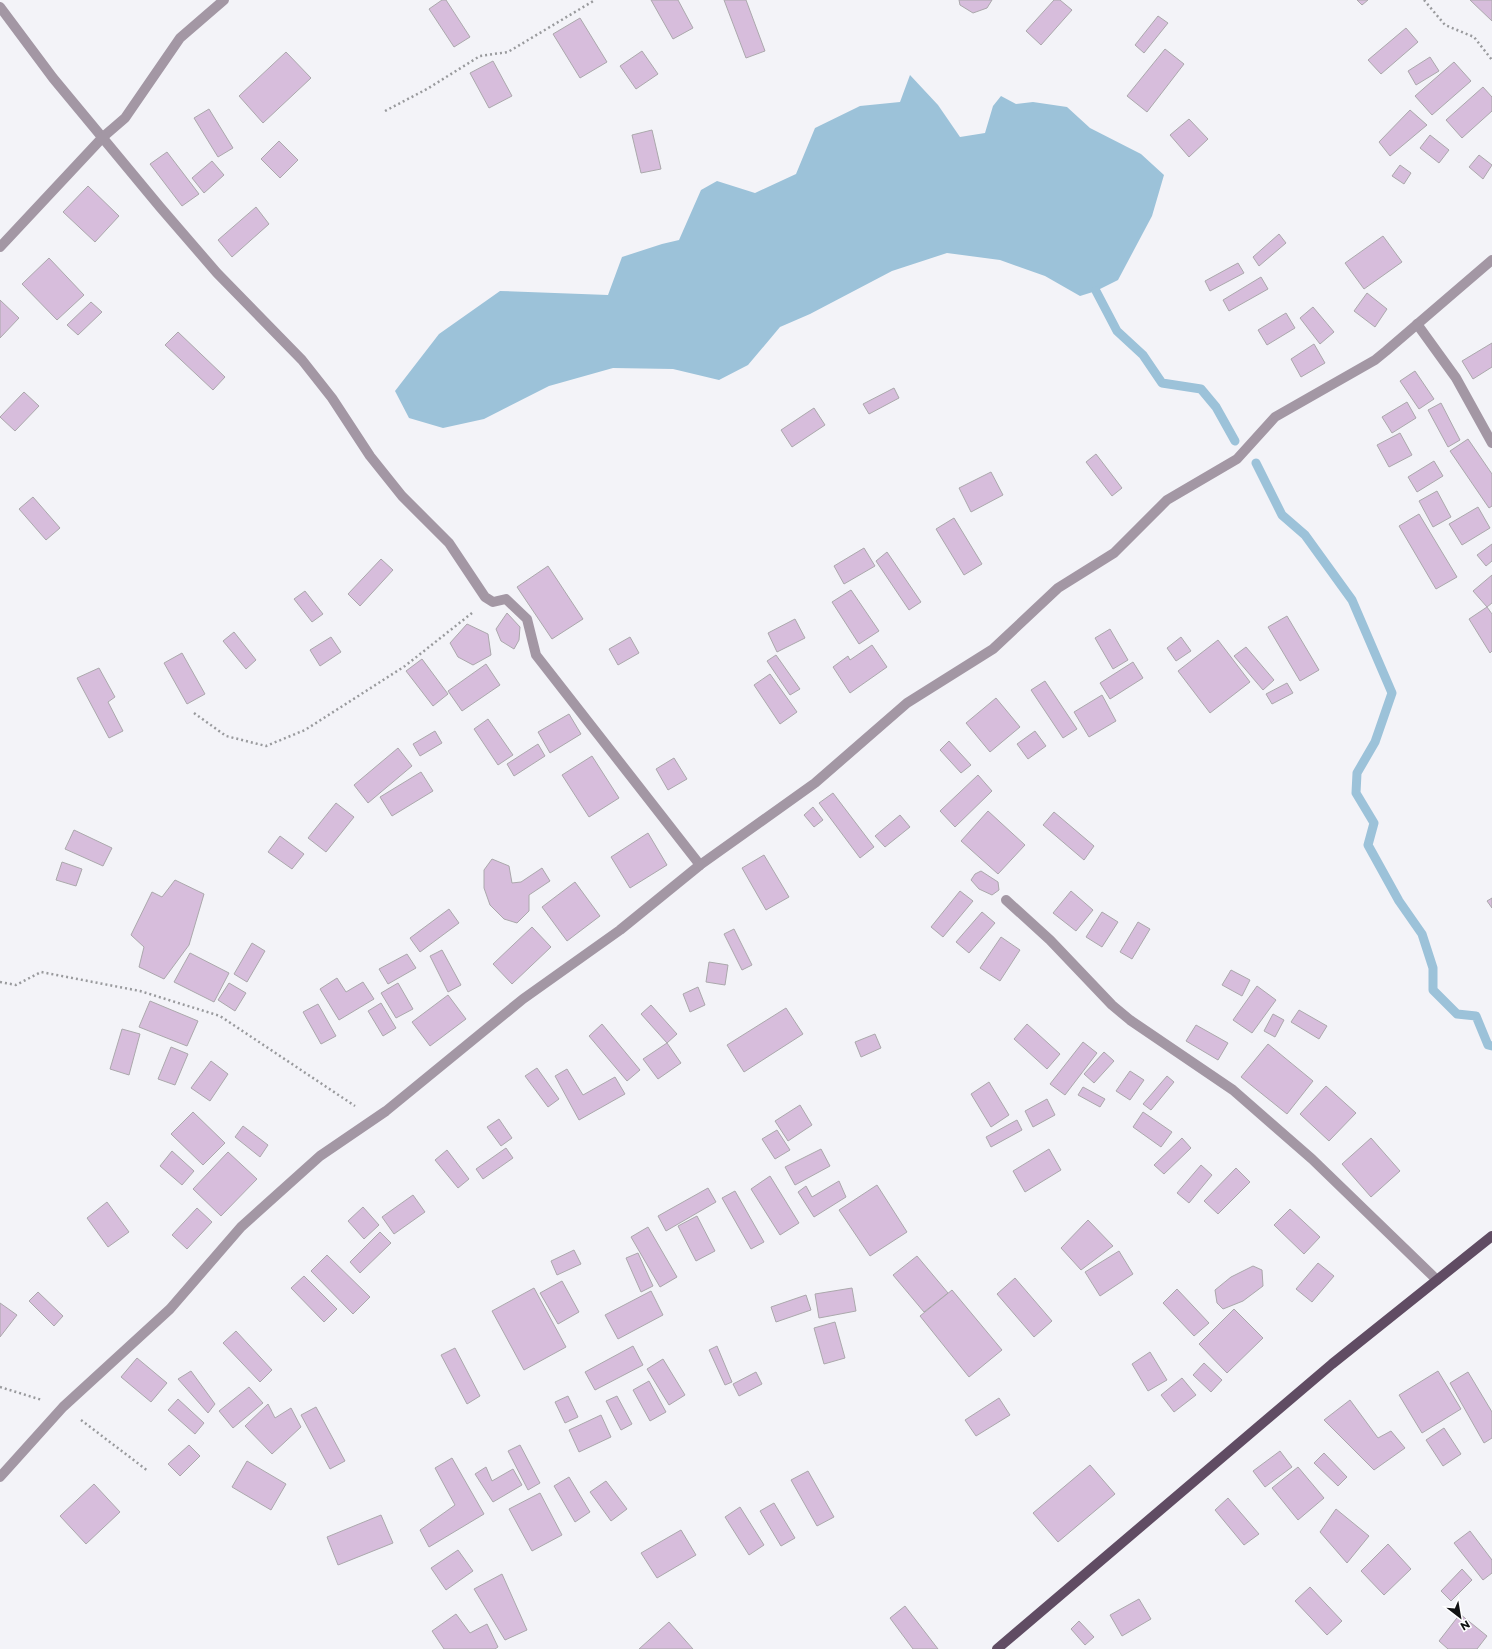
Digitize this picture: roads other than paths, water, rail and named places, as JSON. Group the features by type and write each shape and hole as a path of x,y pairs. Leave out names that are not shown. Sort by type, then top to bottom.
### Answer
{"main road":[{"path":"997,1649 1332,1364 1492,1236"}],"street":[{"path":"0,247 103,137 125,118 180,38 224,0"},
{"path":"0,7 53,78 217,273 302,360 332,398 370,456 402,496 449,543 489,601 493,602 506,600 527,619 536,655 700,865"},
{"path":"0,1477 63,1407 170,1309 240,1227 320,1156 374,1119 461,1051 523,999 620,930 700,865 815,783 907,703 993,648 1058,588 1114,553 1167,500 1237,459 1276,417 1375,360 1492,260"},
{"path":"1417,324 1456,378 1492,443"},
{"path":"1006,900 1050,940 1112,1005 1130,1020 1233,1090 1312,1159 1437,1280"}],"water":[{"path":"910,75 938,105 960,137 985,133 993,106 1001,96 1016,104 1033,102 1067,107 1090,128 1141,154 1164,175 1152,216 1118,280 1096,291 1080,296 1045,276 1000,260 947,253 892,271 810,314 780,327 748,365 719,380 673,369 613,368 549,386 484,419 443,428 409,418 395,391 439,334 500,291 608,295 622,257 679,240 701,190 717,181 755,193 796,174 815,128 860,106 900,102"}],"waterway":[{"path":"1096,291 1117,331 1143,355 1162,383 1201,389 1216,407 1235,441"},
{"path":"1256,463 1282,515 1305,535 1352,600 1392,693 1375,742 1357,773 1356,793 1374,823 1368,845 1399,901 1422,934 1433,968 1433,990 1457,1014 1476,1016 1488,1045 1492,1046"}]}
